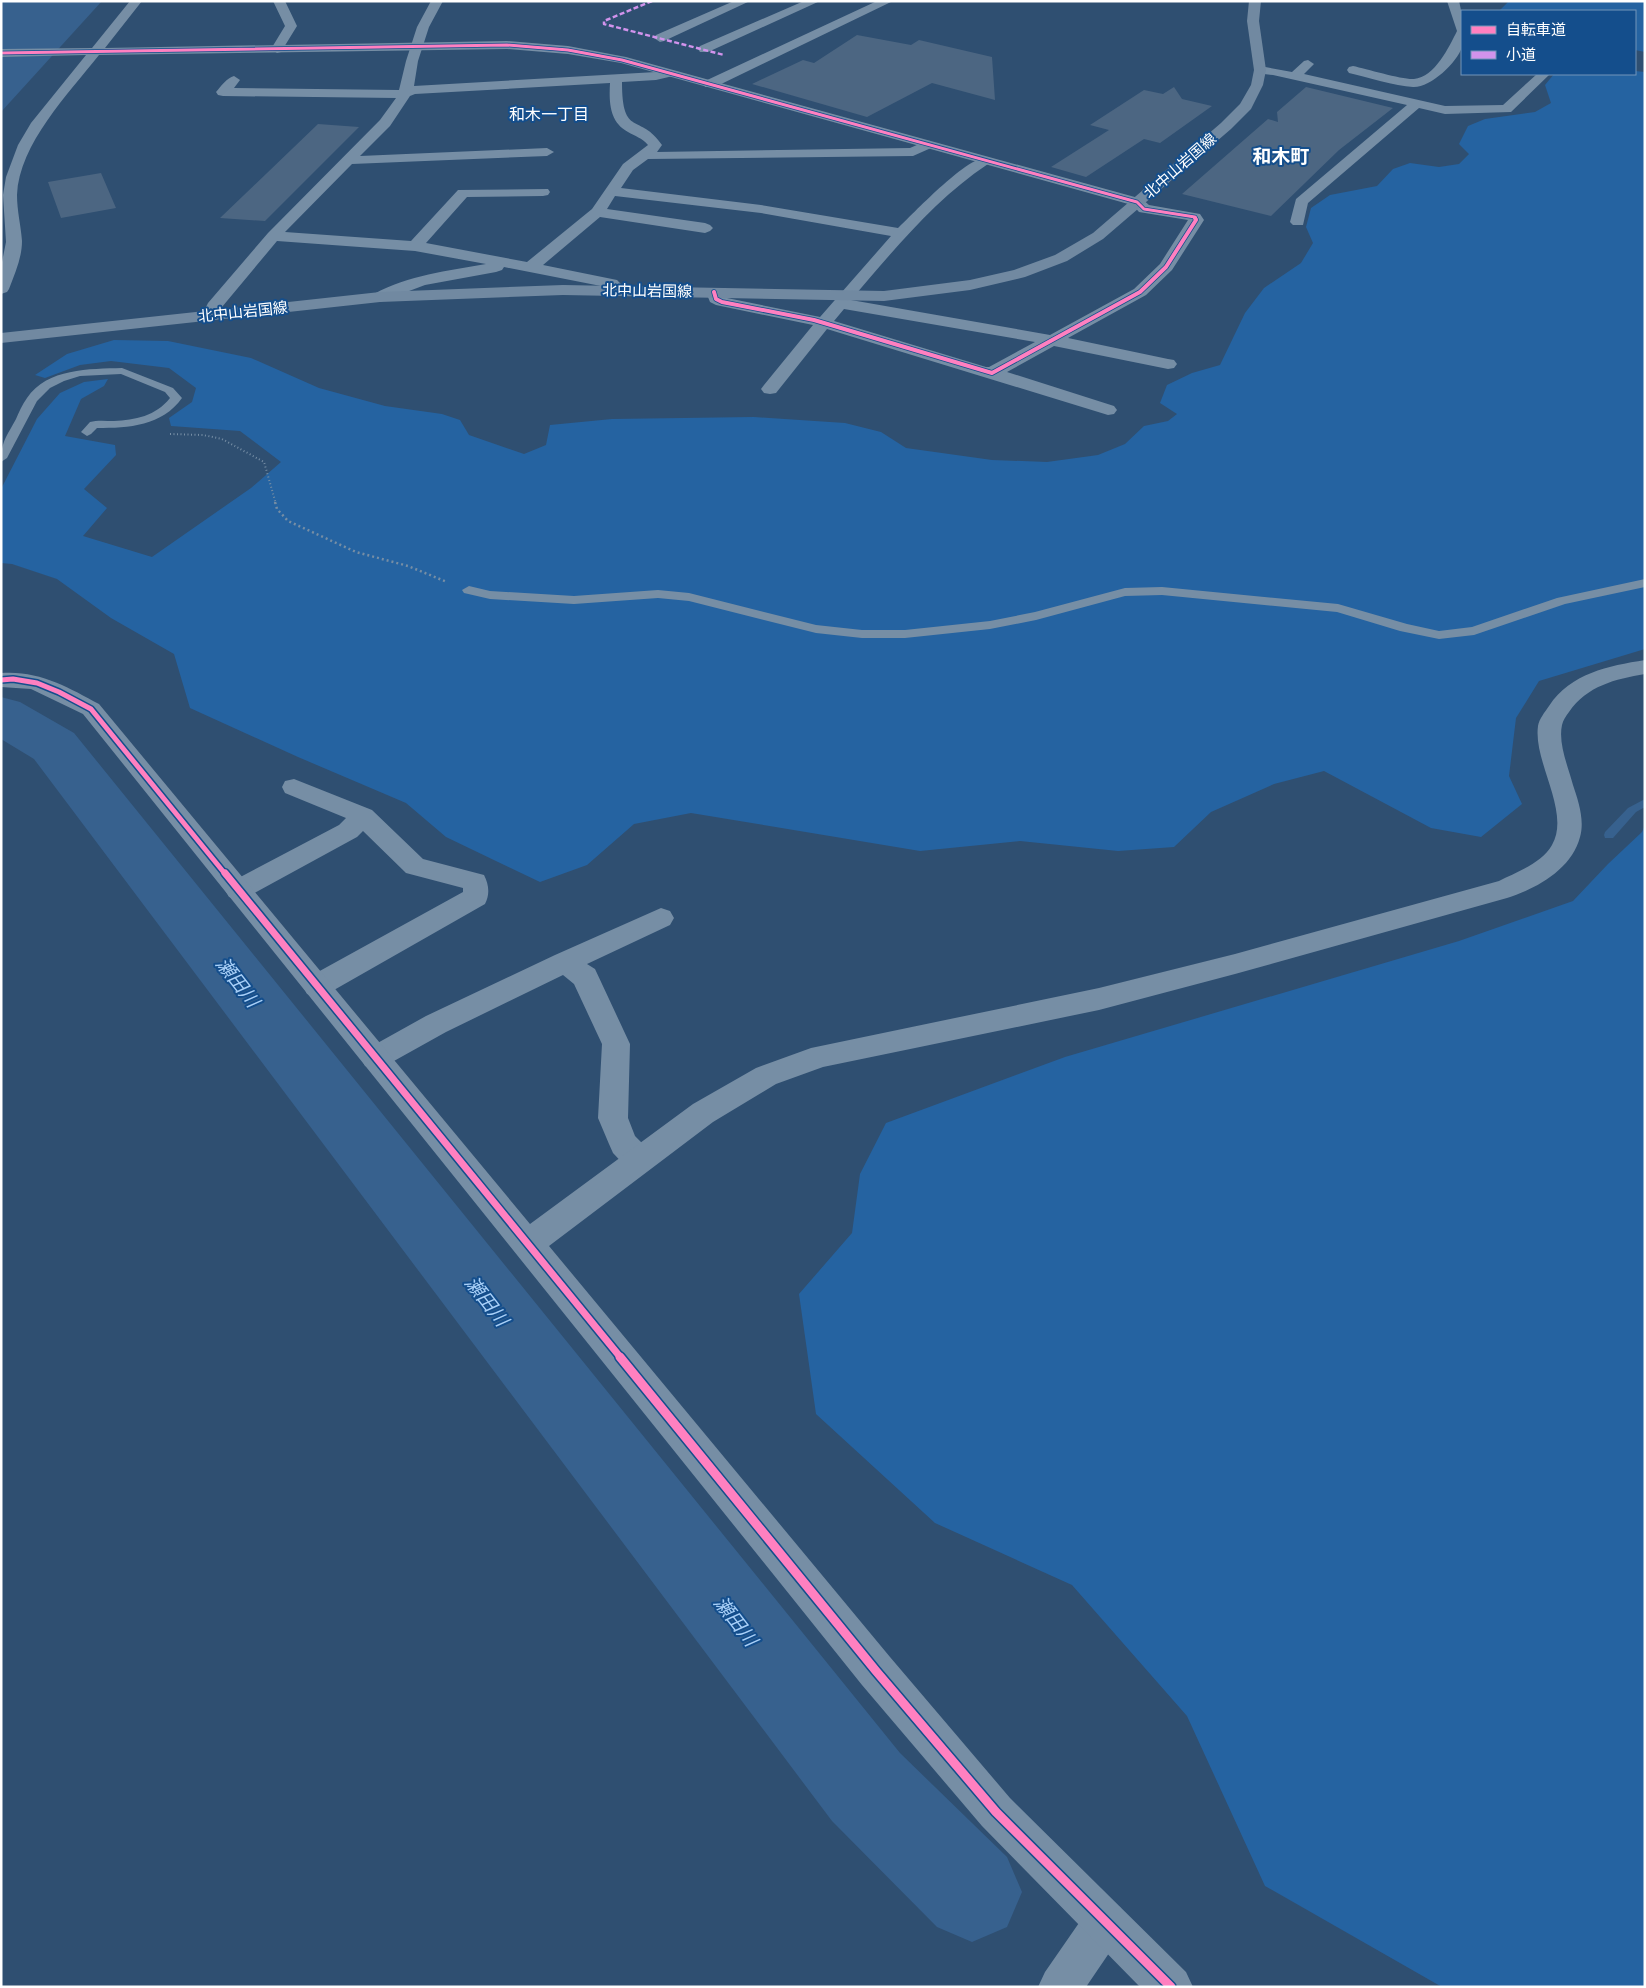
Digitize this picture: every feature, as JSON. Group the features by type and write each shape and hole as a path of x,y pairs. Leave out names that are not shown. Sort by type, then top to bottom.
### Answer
{"main road":[{"name":"北中山岩国線","path":"1,338 380,297 554,290 619,290 714,292 844,299 936,290 970,285 1018,274 1061,258 1098,236 1226,126 1246,106 1257,85 1260,70 1254,21 1254,1"}],"street":[{"path":"1,289 12,260 14,242 10,195 13,177 24,145 38,123 136,1"},
{"path":"277,48 290,30 291,23 279,1"},
{"path":"210,315 214,306 273,236 385,122 401,101 408,84 412,61 423,27 437,1"},
{"path":"660,38 744,1"},
{"path":"786,1 813,5"},
{"path":"710,84 887,1"},
{"path":"1453,1 1461,29"},
{"path":"704,50 813,5"},
{"path":"837,13 853,17"},
{"path":"1336,67 1414,83 1424,81 1447,62 1461,35"},
{"path":"1,53 507,45 568,50 622,60 983,161 1138,202 1144,209 1195,217 1196,220 1166,268 1140,292 992,373"},
{"path":"724,54 766,58"},
{"path":"1295,76 1309,64 1316,63"},
{"path":"1260,70 1273,71 1444,110 1506,109 1543,75"},
{"path":"234,80 223,92 403,94 413,90 669,73"},
{"path":"530,268 597,212 628,167 646,155 655,145 651,137 626,125 623,120 616,104 616,78"},
{"path":"1298,222 1301,202 1416,104"},
{"path":"646,155 913,152 926,145"},
{"path":"348,160 367,161 547,152"},
{"path":"770,389 844,299 902,233 957,180 983,161"},
{"path":"612,191 762,209 902,233"},
{"path":"415,246 463,193 543,192"},
{"path":"597,212 705,228"},
{"path":"273,236 415,246 611,283 619,290"},
{"path":"380,297 392,290 408,285 496,267 505,263"},
{"path":"714,292 716,299 722,302 824,323 1108,410"},
{"path":"844,299 1168,364"},
{"path":"527,1244 703,1113 766,1076 821,1056 1099,999 1235,964 1507,888 1544,870 1564,848 1569,826 1567,802 1551,751 1550,724 1564,700 1586,682 1617,671 1645,667"},
{"path":"1,680 13,678 49,687 91,709 876,1671 996,1812 1171,1987"},
{"path":"294,787 364,816 415,866 475,882 476,897 317,986"},
{"path":"238,890 348,831 364,816"},
{"path":"375,1058 436,1024 661,918"},
{"path":"566,962 585,977 616,1044 613,1118 624,1144 640,1160"},
{"path":"1060,1987 1105,1922"}],"lane":[{"path":"1,458 32,400 46,386 60,379 79,373 122,371 169,390 176,398 172,406 161,414 146,420 119,425 94,424 87,432"},
{"path":"469,590 490,595 574,600 658,594 689,597 816,629 862,634 906,634 990,626 1036,616 1125,592 1162,591 1338,608 1405,628 1439,635 1474,631 1562,601 1645,583"}],"path":[{"path":"203,435 222,439 264,462 277,508 288,521 356,552 408,566 469,590"}],"shaded area":[{"path":"1,1 102,1 1,112"},
{"path":"1509,1 1645,1 1645,52 1636,50 1636,10 1500,10"},
{"path":"1636,71 1645,72 1645,649 1539,681 1516,718 1509,776 1522,804 1481,837 1431,828 1324,771 1274,784 1211,812 1174,847 1118,851 1020,841 920,851 691,813 634,824 587,865 540,882 446,837 406,803 190,708 174,654 111,618 57,579 12,564 1,563 1,489 37,419 60,393 84,382 108,379 104,386 81,399 65,436 115,445 116,455 84,489 107,508 83,536 152,557 251,488 281,462 240,431 171,426 169,418 192,402 196,388 169,368 111,361 80,365 45,378 35,375 67,354 114,340 168,341 251,358 319,388 385,406 442,414 460,420 469,435 524,454 546,445 550,425 612,419 754,417 845,423 881,432 906,448 992,460 1047,462 1098,455 1125,444 1144,426 1168,421 1177,414 1160,403 1167,385 1192,373 1220,365 1245,313 1264,288 1301,263 1313,243 1306,227 1311,208 1330,195 1377,186 1393,169 1410,163 1439,167 1459,164 1469,154 1459,144 1468,126 1485,119 1535,112 1551,103 1545,85 1553,75 1636,75"},
{"path":"1645,825 1645,1987 1442,1987 1265,1886 1187,1716 1072,1585 935,1523 816,1414 799,1294 852,1233 860,1174 886,1123 1065,1057 1459,941 1573,901 1642,832"}],"building":[{"path":"857,35 911,45 919,40 992,57 995,100 932,83 867,117 752,84 803,60 814,63"},
{"path":"1174,87 1182,99 1212,106 1160,143 1144,139 1086,177 1051,167 1109,130 1090,125 1144,90 1163,94"},
{"path":"1306,87 1393,108 1339,150 1271,216 1182,194 1268,119 1278,122 1277,112"},
{"path":"318,124 359,127 265,221 220,218"},
{"path":"101,173 116,208 61,218 48,182"}],"waterway":[{"name":"瀬田川","path":"1,715 54,746 866,1787 972,1892"},
{"path":"1609,835 1632,810 1645,802"}],"marked path":[{"path":"652,1 604,21 604,24 724,55"}],"cycle path":[{"path":"1,53 507,45 568,50 622,60 1137,202 1144,209 1195,217 1196,220 1166,267 1140,292 992,373 814,320 722,302 716,299 714,292"},
{"path":"1,680 13,679 37,683 91,709 876,1671 996,1812 1171,1987"}],"district":[{"name":"和木一丁目","path":"549,114"},
{"name":"和木町","path":"1281,156"}]}
